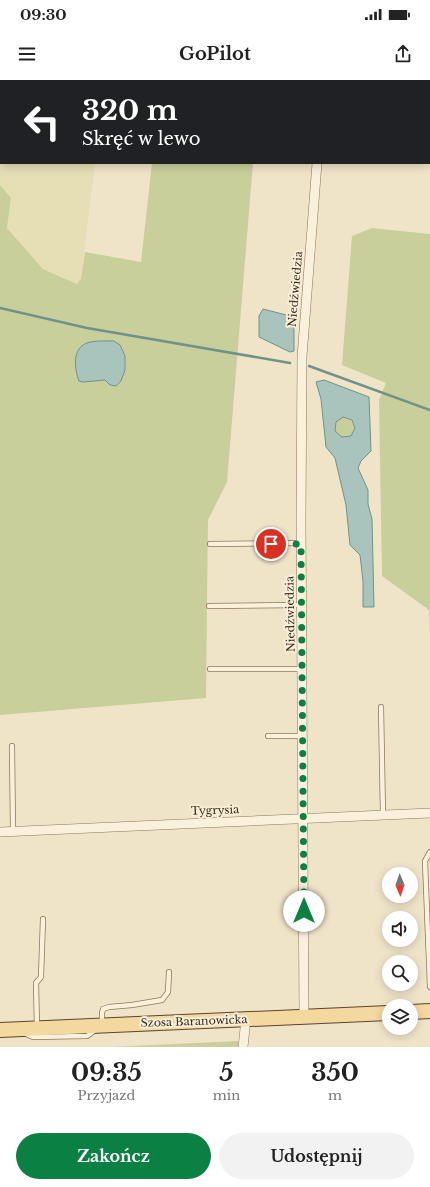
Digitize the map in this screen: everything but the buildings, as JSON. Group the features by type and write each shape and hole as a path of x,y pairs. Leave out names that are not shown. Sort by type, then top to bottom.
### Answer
{"main road":[{"path":"418,1012 430,1011"},
{"name":"Szosa Baranowicka","path":"0,1030 382,1013"}],"street":[{"name":"Niedźwiedzia","path":"304,1017 301,544 302,357 317,164"},
{"name":"Tygrysia","path":"0,832 430,813"},
{"path":"243,1047 246,1019"}],"lane":[{"path":"210,544 301,544"},
{"path":"209,606 302,605"},
{"path":"210,669 302,669"},
{"path":"381,707 382,816"},
{"path":"268,736 303,736"},
{"path":"12,746 13,831"},
{"path":"430,852 425,861 430,987"},
{"path":"37,1028 36,983 41,977 43,919"},
{"path":"15,1029 33,1037 87,1036 103,1025 102,1009 162,1000 168,992 169,972"}],"shaded area":[{"path":"0,164 95,164 81,279 78,284 43,269 7,227 11,198 0,185"}],"green space":[{"path":"152,164 253,164 227,482 208,520 206,698 0,715 0,185 11,198 7,228 43,269 77,284 81,279 85,252 141,262"},
{"path":"372,228 430,234 430,638 429,610 382,576 379,400 386,383 342,365 352,236"},
{"path":"343,417 352,420 355,428 351,436 342,437 335,431 336,422"},
{"path":"238,1041 238,1047 112,1047"}],"water":[{"path":"263,309 294,317 294,351 290,352 259,337 259,316"},
{"path":"114,341 120,345 125,356 125,370 121,381 116,386 110,385 105,380 79,381 75,362 77,352 80,348 89,342"},
{"path":"324,380 369,397 371,451 361,461 358,468 368,490 368,504 372,519 374,607 363,607 363,581 360,555 350,545 346,505 335,458 326,447 321,399 316,382","holes":["343,417 352,420 355,428 351,436 342,437 335,431 336,422"]}],"waterway":[{"path":"0,308 87,328 290,363"},
{"path":"309,366 430,410"}],"route":[{"path":"271,544 301,544 304,911"}]}
